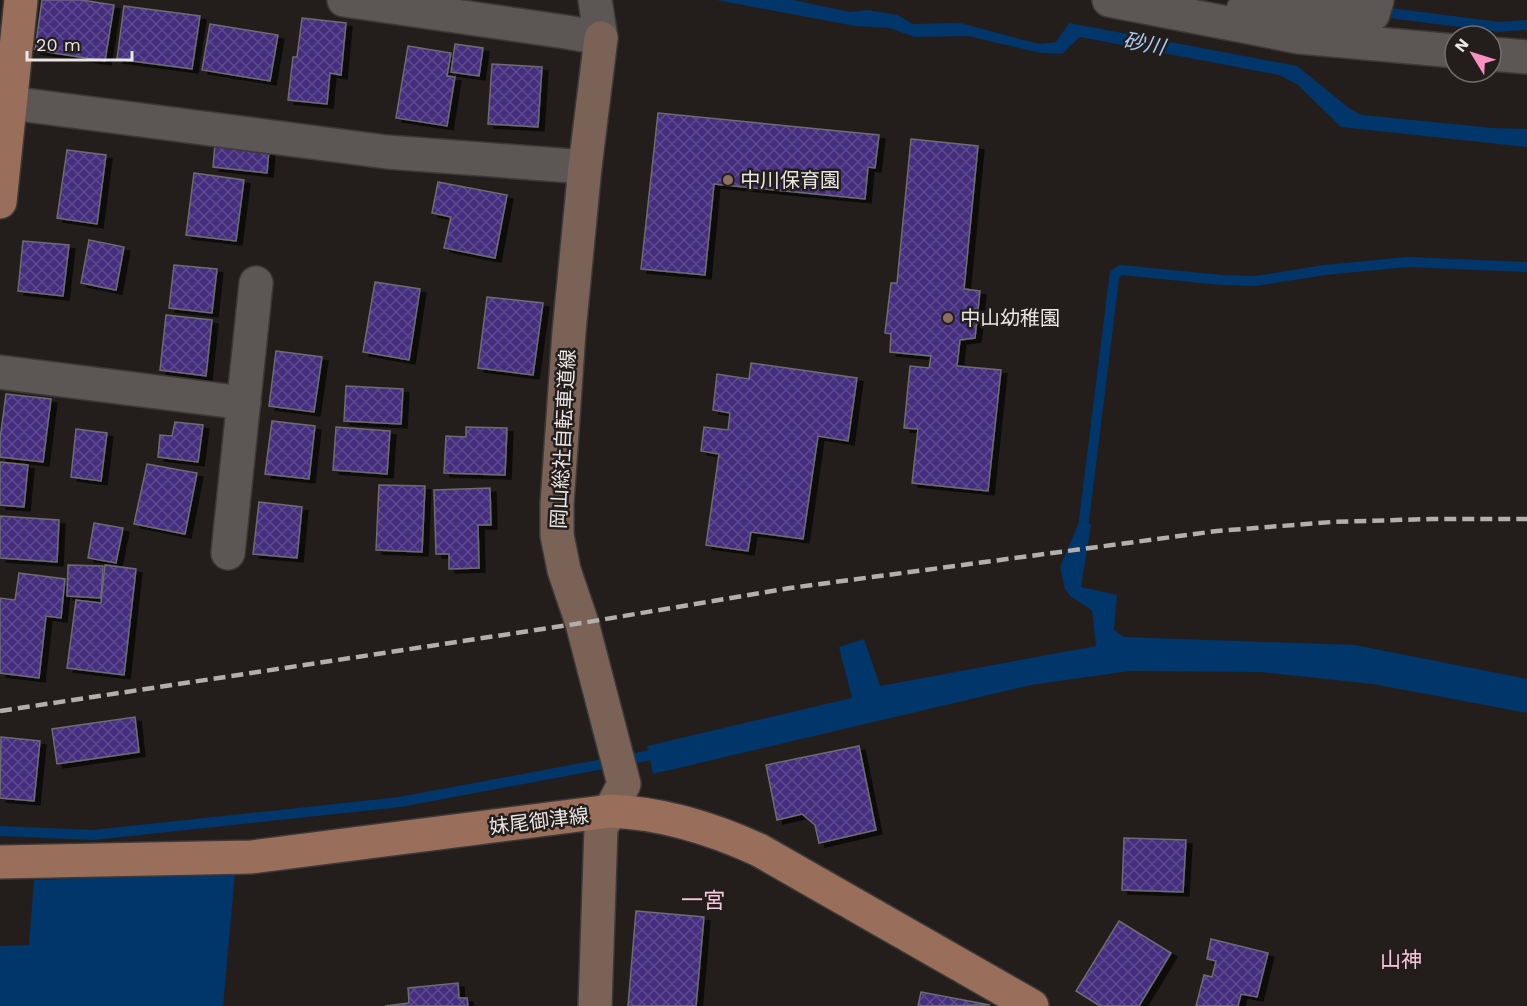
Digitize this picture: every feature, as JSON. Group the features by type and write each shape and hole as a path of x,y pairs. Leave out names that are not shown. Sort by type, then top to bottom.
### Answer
{"main road":[{"path":"0,202 21,0"},
{"name":"岡山総社自転車道線","path":"598,20 569,333 557,504 557,536 564,570 582,623 612,738 617,798"},
{"path":"595,1006 601,828 617,798"},
{"name":"妹尾御津線","path":"0,862 251,857 617,798 636,812 675,820 729,836 759,850 1032,1006"}],"street":[{"path":"344,0 566,32 598,20"},
{"path":"1109,0 1211,11 1373,14 1377,0"},
{"path":"1211,11 1299,37 1443,50"},
{"path":"1503,55 1527,57"},
{"path":"10,103 387,152 585,167"},
{"path":"228,553 256,283"},
{"path":"0,372 244,403"}],"water":[{"name":"砂川","path":"716,0 793,0 850,12 867,10 897,15 913,24 960,23 1039,44 1056,42 1069,23 1297,66 1350,109 1362,115 1493,128 1527,129 1527,147 1341,127 1298,85 1279,75 1080,37 1062,54 1041,53 968,36 915,37 889,28 855,26"},
{"path":"1091,524 1081,587 1117,595 1114,630 1124,637 1355,645 1527,679 1527,713 1373,684 1260,672 1130,671 1031,685 653,774 647,746 852,698 839,647 864,639 880,686 1096,646 1092,610 1070,596 1065,589 1060,567 1078,525"},
{"path":"235,873 223,1006 0,1006 0,946 29,945 34,880"}],"building":[{"path":"42,0 82,0 114,5 105,61 35,50"},
{"path":"124,6 200,16 192,69 117,59"},
{"path":"302,18 346,23 341,75 330,73 327,104 288,100 293,57 297,57"},
{"path":"210,24 278,35 270,81 202,70"},
{"path":"455,44 483,48 479,76 451,72"},
{"path":"408,46 451,53 447,76 455,77 447,126 396,118"},
{"path":"492,64 542,67 538,127 488,124"},
{"path":"658,113 879,135 875,168 868,167 865,199 714,184 705,275 641,269"},
{"path":"216,133 270,139 267,173 213,167"},
{"path":"911,139 978,146 964,289 980,291 975,338 960,340 957,366 1001,370 988,491 912,483 918,429 904,428 910,366 929,368 931,356 890,352 891,334 885,333 891,283 897,283"},
{"path":"67,150 106,155 97,224 57,218"},
{"path":"194,173 244,180 236,241 186,235"},
{"path":"438,182 507,195 495,258 444,248 451,217 432,213"},
{"path":"89,240 124,247 116,290 81,283"},
{"path":"23,241 69,245 63,296 18,291"},
{"path":"174,265 217,269 212,313 169,308"},
{"path":"375,282 420,289 409,360 363,352"},
{"path":"487,297 543,303 533,375 478,368"},
{"path":"166,315 212,320 206,376 160,370"},
{"path":"276,351 322,357 314,412 269,406"},
{"path":"751,363 857,378 848,441 818,436 803,539 751,532 748,551 706,545 719,454 701,451 704,427 728,430 730,413 713,410 717,374 749,379"},
{"path":"346,386 403,389 401,424 344,421"},
{"path":"6,394 51,399 43,462 0,457"},
{"path":"272,421 315,426 309,479 265,474"},
{"path":"175,422 203,425 198,462 158,457 160,435 172,436"},
{"path":"336,427 390,431 387,474 333,470"},
{"path":"466,427 507,428 505,475 444,473 446,436 466,437"},
{"path":"76,429 107,433 101,481 71,477"},
{"path":"0,462 28,465 24,507 0,505"},
{"path":"147,464 197,473 185,534 134,524"},
{"path":"379,485 425,486 422,552 376,550"},
{"path":"490,488 491,525 478,525 479,568 449,569 449,554 436,554 434,490"},
{"path":"259,502 302,507 297,558 253,554"},
{"path":"0,516 59,520 57,562 0,558"},
{"path":"94,523 123,528 116,563 88,558"},
{"path":"68,565 103,566 101,598 67,596"},
{"path":"105,565 136,569 124,675 67,668 76,600 101,603"},
{"path":"19,573 65,579 61,618 46,616 39,678 0,673 0,598 15,600"},
{"path":"135,717 139,752 57,764 52,729"},
{"path":"1,737 40,741 34,801 0,798"},
{"path":"859,746 876,830 819,843 815,825 802,814 777,820 766,765"},
{"path":"1124,838 1186,840 1183,892 1122,890"},
{"path":"636,911 704,917 696,1006 628,1006"},
{"path":"1119,921 1171,953 1139,1006 1100,1006 1076,991"},
{"path":"1211,939 1268,953 1257,997 1241,994 1238,1006 1196,1006 1204,975 1212,977 1216,961 1207,959"},
{"path":"458,983 459,998 467,998 468,1006 385,1006 409,1003 408,988"},
{"path":"921,992 990,1005 918,1006"}],"waterway":[{"path":"1390,13 1499,27 1527,25"},
{"path":"1082,536 1114,279 1115,274 1121,270 1221,280 1256,281 1325,270 1407,262 1527,267"},
{"path":"0,831 93,835 400,802 662,753"}],"railway":[{"path":"0,711 582,623 790,588 1217,531 1332,522 1527,519"}],"place":[{"name":"中川保育園","path":"728,180"},
{"name":"中山幼稚園","path":"948,318"}],"district":[{"name":"一宮","path":"703,900"},
{"name":"山神","path":"1401,960"}]}
